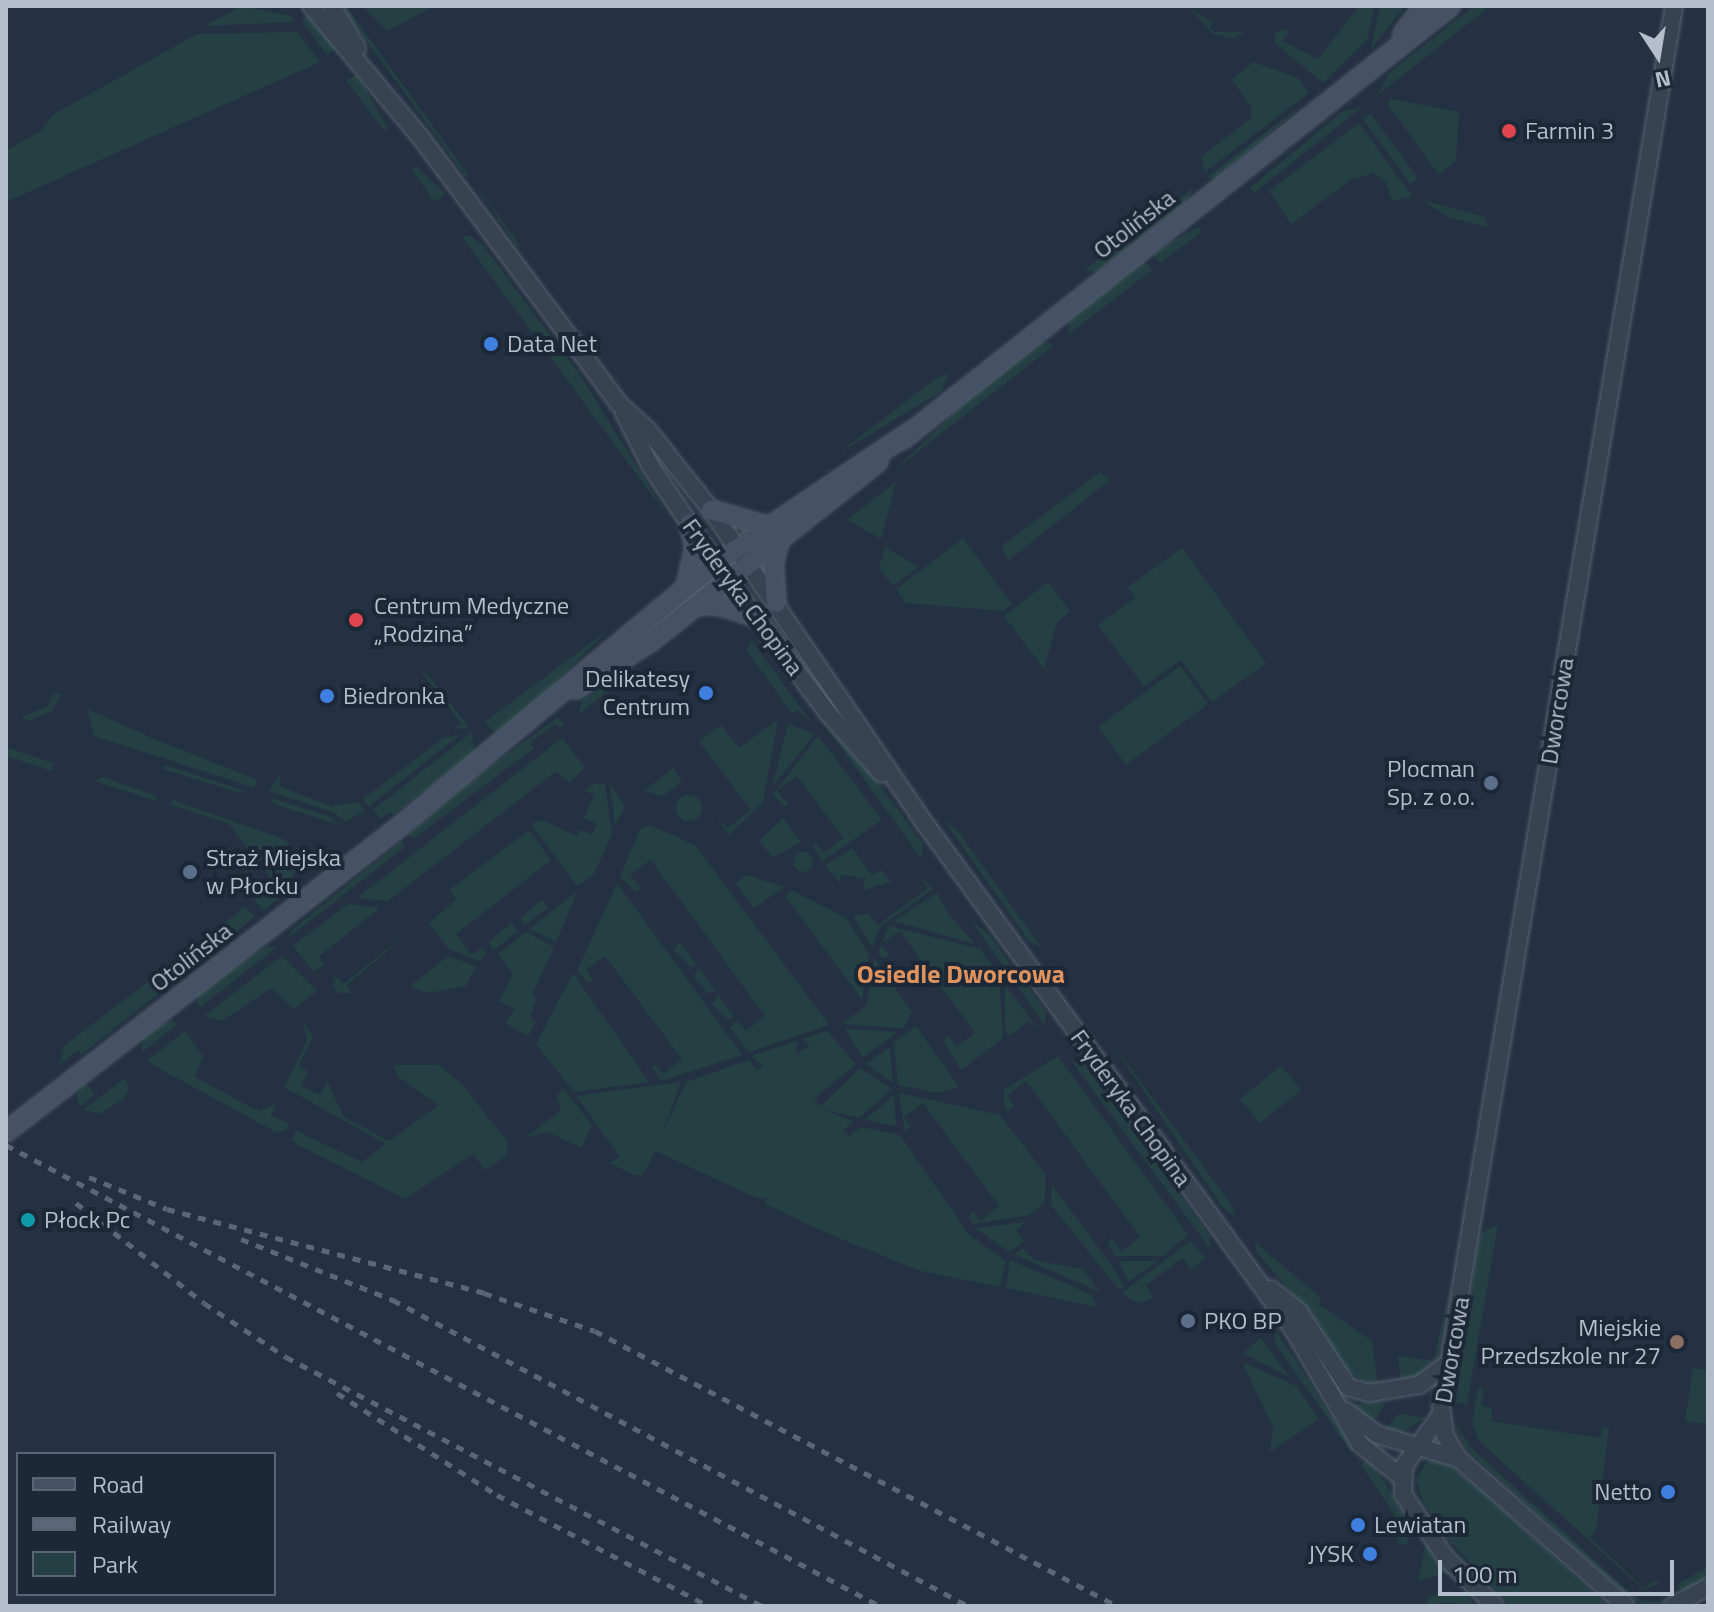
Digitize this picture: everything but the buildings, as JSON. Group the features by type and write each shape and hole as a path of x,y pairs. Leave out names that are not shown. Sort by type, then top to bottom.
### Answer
{"main road":[{"name":"Otolińska","path":"1389,52 1424,6"},
{"name":"Otolińska","path":"556,700 612,669 699,605 909,433 1450,6"},
{"name":"Otolińska","path":"6,1132 556,700 617,641 716,563 766,526 909,433"},
{"path":"711,510 766,526"},
{"path":"686,587 695,548 690,524"},
{"path":"776,603 773,564 779,542"},
{"path":"699,605 719,605 755,617"}],"street":[{"name":"Fryderyka Chopina","path":"311,6 380,87 619,404 651,467 755,617 828,713 918,814"},
{"name":"Fryderyka Chopina","path":"332,6 380,87"},
{"name":"Dworcowa","path":"1401,1477 1440,1416 1674,6"},
{"name":"Fryderyka Chopina","path":"619,404 647,429 711,510 918,814 1251,1273 1339,1405 1360,1444 1401,1477"},
{"path":"1251,1273 1299,1312 1348,1387 1369,1393 1419,1385 1449,1362"},
{"name":"Fryderyka Chopina","path":"1339,1405 1376,1434 1459,1459 1626,1606"},
{"name":"Dworcowa","path":"1440,1416 1459,1459"},
{"path":"1401,1477 1408,1507 1429,1537 1495,1606"},
{"path":"1672,1606 1708,1587"}],"green space":[{"path":"241,6 291,16 295,22 205,26"},
{"path":"341,6 346,6 469,176 466,177"},
{"path":"363,6 434,6 387,31"},
{"path":"1188,6 1213,23 1210,28 1215,32 1244,32 1233,39 1212,33"},
{"path":"1359,6 1374,6 1367,40 1323,83 1275,43 1274,33 1284,29 1289,32 1282,41 1318,59"},
{"path":"1380,6 1405,6 1372,48 1371,47"},
{"path":"1474,6 1490,6 1378,95 1389,73"},
{"path":"308,14 338,48 327,55 302,22"},
{"path":"297,32 320,62 6,202 6,150 40,132 53,115 197,34"},
{"path":"1253,62 1298,78 1309,93 1205,172 1201,157 1251,118 1251,107 1232,80"},
{"path":"357,74 388,128 384,131 346,80"},
{"path":"1392,99 1459,112 1456,160 1439,175 1387,103"},
{"path":"1308,100 1217,178 1207,177"},
{"path":"1361,108 1254,193 1250,188 1343,111"},
{"path":"1371,114 1417,177 1415,181 1410,184 1363,119"},
{"path":"1359,123 1412,196 1392,201 1386,182 1374,173 1352,179 1291,224 1269,191"},
{"path":"417,167 445,194 435,202 412,170"},
{"path":"475,183 520,245 517,247"},
{"path":"1193,188 1189,199 1139,239 1135,234"},
{"path":"1422,200 1485,217 1488,227 1448,217"},
{"path":"1198,227 1202,232 1160,263 1152,253"},
{"path":"470,236 482,244 582,378 668,517 462,237"},
{"path":"1127,239 1132,245 1096,272 1084,270"},
{"path":"1144,260 1152,270 1069,334 1069,319"},
{"path":"1049,342 1053,346 892,472 981,387 1037,343"},
{"path":"949,373 942,391 837,454 935,379"},
{"path":"1100,472 1110,480 1009,560 1004,554 1003,545"},
{"path":"896,482 881,539 848,519"},
{"path":"963,538 1012,604 1004,611 906,603 896,589"},
{"path":"885,547 918,567 893,586 879,568"},
{"path":"1182,548 1266,663 1212,702 1181,660 1144,686 1098,625 1135,598 1128,587"},
{"path":"1048,582 1070,611 1057,622 1044,669 1004,616"},
{"path":"609,629 505,732 494,732 485,722"},
{"path":"751,640 814,726 798,710 792,713 747,651"},
{"path":"1180,666 1208,704 1126,765 1098,727"},
{"path":"420,670 426,673 469,727 453,730 461,723"},
{"path":"622,677 607,692 579,714 582,700"},
{"path":"54,692 61,695 52,711 28,721 22,717 48,706"},
{"path":"87,709 258,780 253,787 94,736"},
{"path":"813,709 878,782 923,844 921,858"},
{"path":"557,718 564,724 559,728 555,724 530,743 534,748 413,839 408,834 468,782"},
{"path":"778,719 763,802 729,835 717,819 728,828 751,810 699,741 721,725 739,748"},
{"path":"788,724 815,734 772,787 775,776"},
{"path":"472,732 474,753 393,815 390,812 381,819 373,810"},
{"path":"460,735 368,807 363,799 443,738"},
{"path":"818,736 882,820 822,861 813,846 816,843 824,853 843,838 797,776 777,790 788,804 783,806 773,794"},
{"path":"562,738 585,768 570,782 555,772 388,901 357,898"},
{"path":"6,747 53,763 52,771 6,756"},
{"path":"164,765 246,791 237,792 163,769"},
{"path":"673,768 682,782 663,796 644,791"},
{"path":"280,775 281,787 331,806 358,802 364,810 346,822 333,812 269,791"},
{"path":"103,777 157,796 157,801 94,781"},
{"path":"596,783 605,784 612,834 594,874 577,886 531,824 542,820 576,836 580,830 592,834 597,824 584,818 594,795 584,790"},
{"path":"610,784 625,806 615,825"},
{"path":"689,795 698,799 702,808 698,817 689,821 680,817 676,808 680,799"},
{"path":"270,798 328,816 340,825 274,804"},
{"path":"173,800 286,840 297,862 288,891 263,911 254,899 275,883 229,824 169,804"},
{"path":"783,818 801,842 773,857 759,841"},
{"path":"943,819 957,830 1042,948 1029,941"},
{"path":"650,825 696,846 829,1025 749,1052 730,1027 737,1021 746,1031 765,1016 651,860 630,874 641,889 636,892 620,877 640,829"},
{"path":"529,830 551,860 456,934 472,955 482,948 487,954 479,961 449,949 429,923 457,899 449,890"},
{"path":"401,841 405,847 289,937 292,930"},
{"path":"852,848 872,875 881,870 891,882 864,890 864,879 841,874 840,883 825,866"},
{"path":"803,852 810,855 813,862 810,869 803,872 796,869 793,862 796,855"},
{"path":"745,875 785,887 754,908 736,883"},
{"path":"921,878 933,889 881,926 872,947 853,916 868,913 878,925 928,888"},
{"path":"617,883 742,1055 661,1081 652,1067 656,1065 663,1074 682,1059 605,956 586,970 593,980 589,983 577,971"},
{"path":"578,891 556,942 529,929"},
{"path":"792,891 846,918 869,954 862,1000 785,896"},
{"path":"937,893 948,913 975,944 894,921"},
{"path":"542,900 548,908 525,925 520,918"},
{"path":"348,904 380,908 319,956 325,965 313,971 293,946"},
{"path":"245,907 255,917 82,1054 78,1050 59,1065 64,1046"},
{"path":"971,920 989,935 1046,1012 1044,1024"},
{"path":"421,923 347,985 352,993 339,993 333,986 335,976 343,984"},
{"path":"512,923 518,931 494,950 488,942"},
{"path":"889,926 980,949 999,975 1003,1038 961,1070 943,1040 948,1035 956,1047 975,1033 900,931 882,943"},
{"path":"526,932 554,947 533,993 536,1001 530,1016 536,1022 528,1036 505,1023 515,1009 499,1001 513,974 498,954"},
{"path":"680,942 696,964 691,967 673,950"},
{"path":"881,945 889,955 882,958 878,953"},
{"path":"267,946 276,948 199,1008 197,995 203,988"},
{"path":"282,956 317,991 294,1009 271,988 222,1021 204,1016"},
{"path":"448,956 476,966 466,986 428,993 410,986"},
{"path":"874,958 912,1012 903,1028 842,1024 867,1005"},
{"path":"699,968 715,990 709,994 693,977"},
{"path":"573,973 649,1082 574,1092 536,1044"},
{"path":"1005,985 1038,1029 1028,1021 1009,1036 1005,1031"},
{"path":"718,995 734,1016 728,1020 712,1004"},
{"path":"170,1020 178,1024 142,1052 143,1037"},
{"path":"303,1021 313,1036 299,1065 308,1072 301,1086 320,1095 327,1081 344,1117 389,1141 439,1105 397,1076 394,1065 439,1065 463,1085 508,1143 506,1156 485,1170 473,1154 405,1199 300,1146 292,1140 296,1131 362,1162 386,1144 284,1087 307,1041"},
{"path":"916,1026 959,1087 937,1093 898,1085 894,1042"},
{"path":"845,1029 897,1032 863,1058"},
{"path":"185,1031 203,1056 195,1077 258,1111 276,1104 271,1115 289,1124 286,1131 276,1132 151,1064 148,1060"},
{"path":"827,1031 856,1064 814,1099 821,1106 860,1068 892,1089 859,1118 823,1109 854,1122 843,1130 848,1136 861,1127 900,1135 969,1235 1006,1261 1000,1287 921,1271 819,1230 764,1203 767,1198 757,1198 655,1151 643,1175 635,1175 609,1163 620,1157 576,1096 681,1082 663,1132 686,1082 749,1060 757,1070 763,1066 751,1056 797,1041 796,1054 810,1046 803,1039"},
{"path":"1106,1035 1231,1204 1236,1217 1223,1208"},
{"path":"890,1047 893,1083 866,1064"},
{"path":"1058,1056 1188,1235 1163,1256 1115,1256 1108,1244 1111,1238 1121,1252 1140,1237 1026,1081 1007,1095 1015,1107 1008,1110 1004,1104 1004,1090"},
{"path":"1081,1057 1209,1235 1211,1250 1073,1063"},
{"path":"1281,1066 1301,1090 1260,1123 1240,1099"},
{"path":"125,1078 129,1089 124,1098 100,1114 83,1110"},
{"path":"85,1081 95,1095 80,1106 76,1095"},
{"path":"563,1088 592,1125 581,1148 548,1132 526,1137 561,1110 557,1096"},
{"path":"899,1093 1000,1115 1046,1175 1044,1204 1029,1215 973,1224 968,1217 973,1211 980,1221 999,1206 923,1103 904,1117 911,1127 905,1131"},
{"path":"894,1095 896,1126 865,1120"},
{"path":"1052,1185 1109,1262 1124,1286 1119,1290 1051,1205"},
{"path":"1026,1222 1016,1230 1024,1241 1009,1252 975,1228"},
{"path":"1498,1225 1467,1404 1456,1402 1478,1240 1485,1230"},
{"path":"1190,1241 1206,1258 1191,1269 1183,1258 1146,1285 1153,1297 1148,1300 1137,1303 1122,1293"},
{"path":"1255,1242 1322,1299 1318,1304 1372,1341 1378,1384 1362,1381 1339,1363 1312,1315 1256,1252"},
{"path":"1023,1248 1034,1260 1083,1269 1100,1292 1014,1254"},
{"path":"1010,1260 1092,1295 1097,1307 1006,1288"},
{"path":"1119,1261 1158,1261 1128,1282"},
{"path":"1450,1285 1436,1364 1420,1378 1401,1381 1398,1356 1434,1361"},
{"path":"1276,1330 1338,1427 1358,1448 1351,1452 1274,1342"},
{"path":"1261,1338 1288,1375 1287,1376 1243,1353"},
{"path":"1242,1362 1296,1386 1319,1419 1270,1452 1273,1426"},
{"path":"1693,1368 1708,1370 1708,1424 1685,1421"},
{"path":"1478,1388 1484,1389 1481,1405 1492,1408 1491,1421 1600,1438 1603,1427 1609,1428 1596,1529 1589,1537 1645,1589 1653,1581 1660,1583 1681,1574 1644,1590 1479,1441 1472,1424"},
{"path":"1382,1401 1385,1405 1372,1424 1353,1405"},
{"path":"1399,1414 1425,1418 1401,1433 1383,1431"},
{"path":"1454,1422 1472,1448 1627,1590 1643,1602 1667,1602 1645,1606 1627,1595 1466,1449"},
{"path":"1369,1458 1406,1517 1408,1545 1399,1544 1395,1515 1361,1465"},
{"path":"1428,1460 1443,1460 1482,1491 1608,1606 1511,1606 1445,1536 1423,1501 1416,1479"},
{"path":"1426,1542 1451,1572 1418,1581"},
{"path":"1708,1566 1708,1576 1683,1592 1677,1585"},
{"path":"1450,1591 1466,1595 1475,1606 1445,1602 1425,1606 1429,1597"}],"railway":[{"path":"6,1145 880,1606"},
{"path":"89,1177 167,1209 484,1293 595,1331 1117,1606"},
{"path":"76,1203 204,1303 286,1357 762,1606"},
{"path":"241,1239 393,1300 968,1606"},
{"path":"337,1393 497,1495 708,1606"}],"place":[{"name":"Farmin 3","path":"1509,131"},
{"name":"Data Net","path":"491,344"},
{"name":"Centrum Medyczne „Rodzina”","path":"356,620"},
{"name":"Delikatesy Centrum","path":"706,693"},
{"name":"Biedronka","path":"327,696"},
{"name":"Plocman Sp. z o.o.","path":"1491,783"},
{"name":"Straż Miejska w Płocku","path":"190,872"},
{"name":"Płock Pc","path":"28,1220"},
{"name":"PKO BP","path":"1188,1321"},
{"name":"Miejskie Przedszkole nr 27","path":"1677,1342"},
{"name":"Netto","path":"1668,1492"},
{"name":"Lewiatan","path":"1358,1525"},
{"name":"JYSK","path":"1370,1554"}],"district":[{"name":"Osiedle Dworcowa","path":"961,974"}]}
